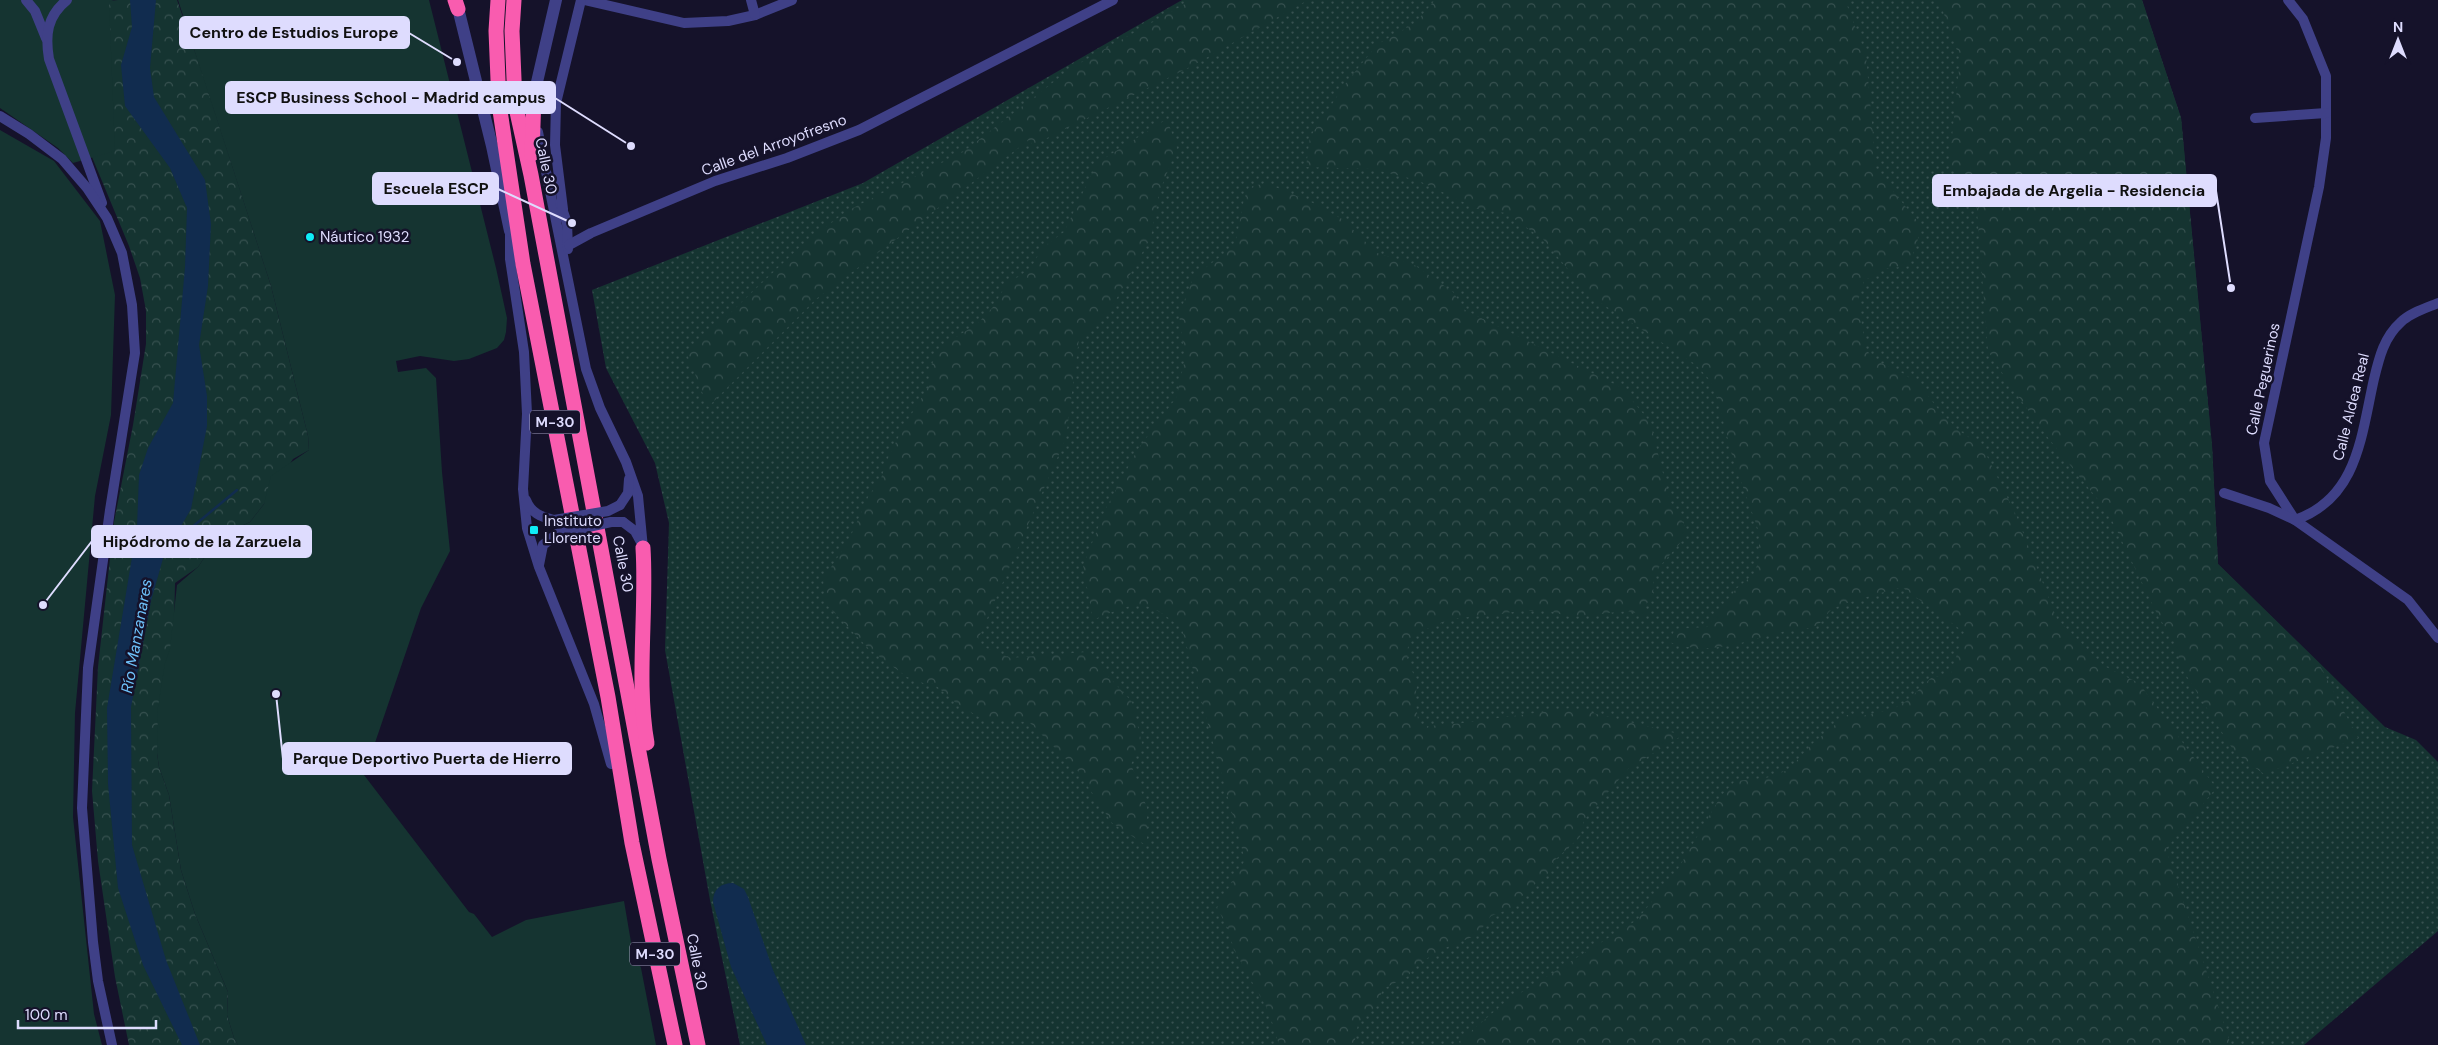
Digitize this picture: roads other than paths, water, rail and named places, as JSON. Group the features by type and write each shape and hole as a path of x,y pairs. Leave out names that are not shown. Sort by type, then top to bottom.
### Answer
{"highway":[{"name":"M-30","path":"498,0 496,31 499,104 524,264 608,697 625,800 660,982 676,1045"},
{"name":"Calle 30","path":"514,0 512,31 515,103 531,175 659,859 698,1045"},
{"path":"531,175 534,94"},
{"path":"510,231 524,264"},
{"path":"643,548 645,578 644,732 660,821 659,859"},
{"path":"611,764 625,800"}],"street":[{"path":"26,0 35,11 46,38 49,58 107,218 122,253 132,305 135,353 88,668 82,808 95,962 112,1045"},
{"path":"46,38 53,14 67,0"},
{"path":"556,0 539,64 534,94 541,153 566,265 586,369 600,408 626,462 638,496 643,548"},
{"path":"566,265 568,234 555,145 556,103 582,0 684,22 728,21 756,15 792,0"},
{"path":"751,0 756,15"},
{"name":"Calle del Arroyofresno","path":"568,245 591,233 716,181 787,158 859,130 1113,0"},
{"name":"Calle Peguerinos","path":"2288,0 2303,19 2326,76 2326,138 2319,187 2264,444 2270,481 2295,520 2408,600 2438,638"},
{"path":"456,3 492,146 510,231 510,259 524,352 527,405 523,489 527,528 539,567 594,704 611,764"},
{"path":"2255,118 2326,113"},
{"path":"0,116 29,134 62,159 87,188 107,218"},
{"path":"541,153 563,209"},
{"name":"Calle del Arroyofresno","path":"568,234 591,233"},
{"name":"Calle Aldea Real","path":"2295,520 2309,515 2336,495 2353,467 2381,350 2401,322 2419,310 2438,303"},
{"path":"523,489 527,503 533,511 543,518 554,520 608,512 620,505 628,493 626,462"},
{"path":"2224,493 2269,508 2295,520"},
{"path":"539,567 539,557 543,545 557,534 610,522 623,522 635,531 643,548"}],"water":[{"name":"Río Manzanares","path":"130,0 156,0 150,68 154,97 205,180 211,224 208,286 199,345 207,396 207,426 191,509 164,555 151,601 131,707 132,845 166,960 200,1045 182,1045 143,965 118,888 108,784 107,708 137,527 139,475 148,448 173,403 185,267 187,208 170,168 125,106 121,65 132,27"},
{"path":"733,883 744,889 748,897 773,970 806,1045 767,1045 731,967 713,897 718,888 725,884"}],"waterway":[{"path":"174,537 185,533 237,490"}],"place":[{"name":"Centro de Estudios Europe","path":"457,62"},
{"name":"ESCP Business School - Madrid campus","path":"631,146"},
{"name":"Escuela ESCP","path":"572,223"},
{"name":"Náutico 1932","path":"310,237"},
{"name":"Embajada de Argelia - Residencia","path":"2231,288"},
{"name":"Instituto Llorente","path":"534,530"},
{"name":"Hipódromo de la Zarzuela","path":"43,605"},
{"name":"Parque Deportivo Puerta de Hierro","path":"276,694"}]}
